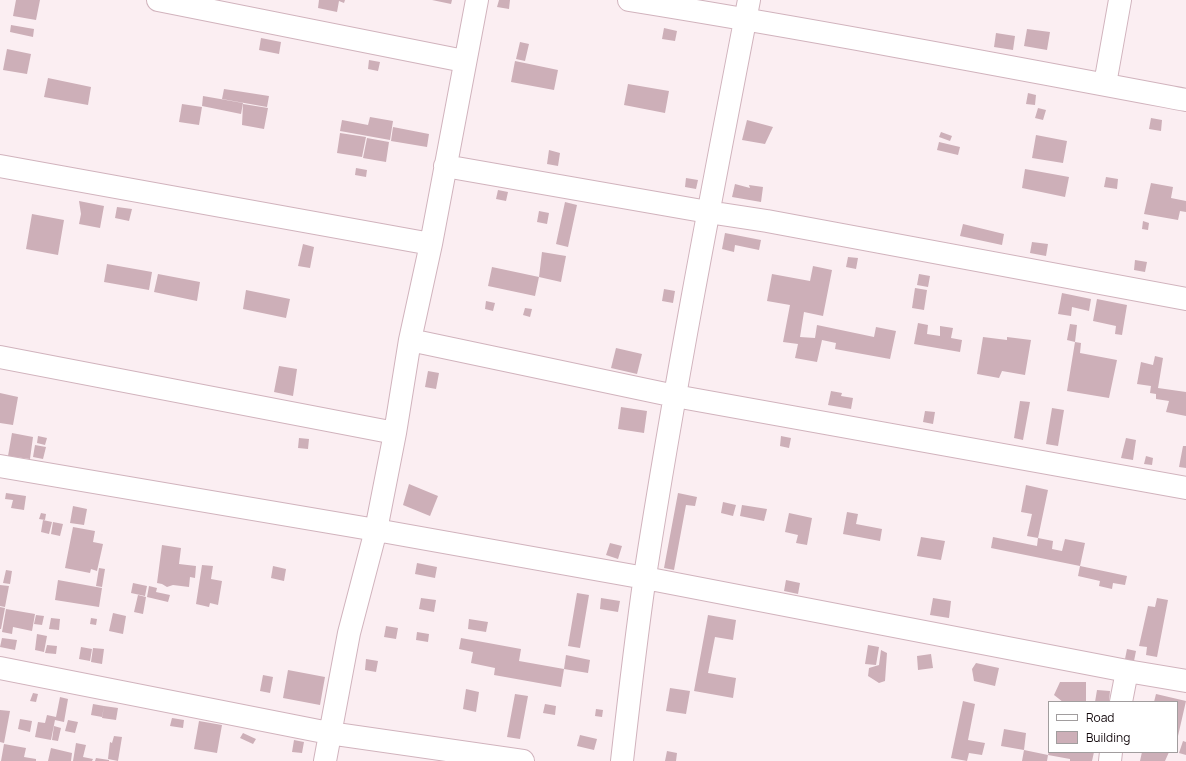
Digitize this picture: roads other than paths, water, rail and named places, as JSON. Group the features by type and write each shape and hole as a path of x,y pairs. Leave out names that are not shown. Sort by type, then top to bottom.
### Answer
{"street":[{"path":"158,0 464,61"},
{"path":"325,761 329,733 349,633 376,530 395,433 410,340 431,244 444,166 476,0"},
{"path":"628,0 748,9 944,54 1186,100"},
{"path":"1104,84 1120,0"},
{"path":"622,761 645,578 675,396 708,212 748,9"},
{"path":"0,166 431,244"},
{"path":"444,166 767,221 1186,299"},
{"path":"410,340 675,396 1186,488"},
{"path":"0,357 395,433"},
{"path":"0,466 376,530 645,578 1127,671 1186,681"},
{"path":"0,668 329,733 523,761"},
{"path":"1121,701 1127,671"}]}
